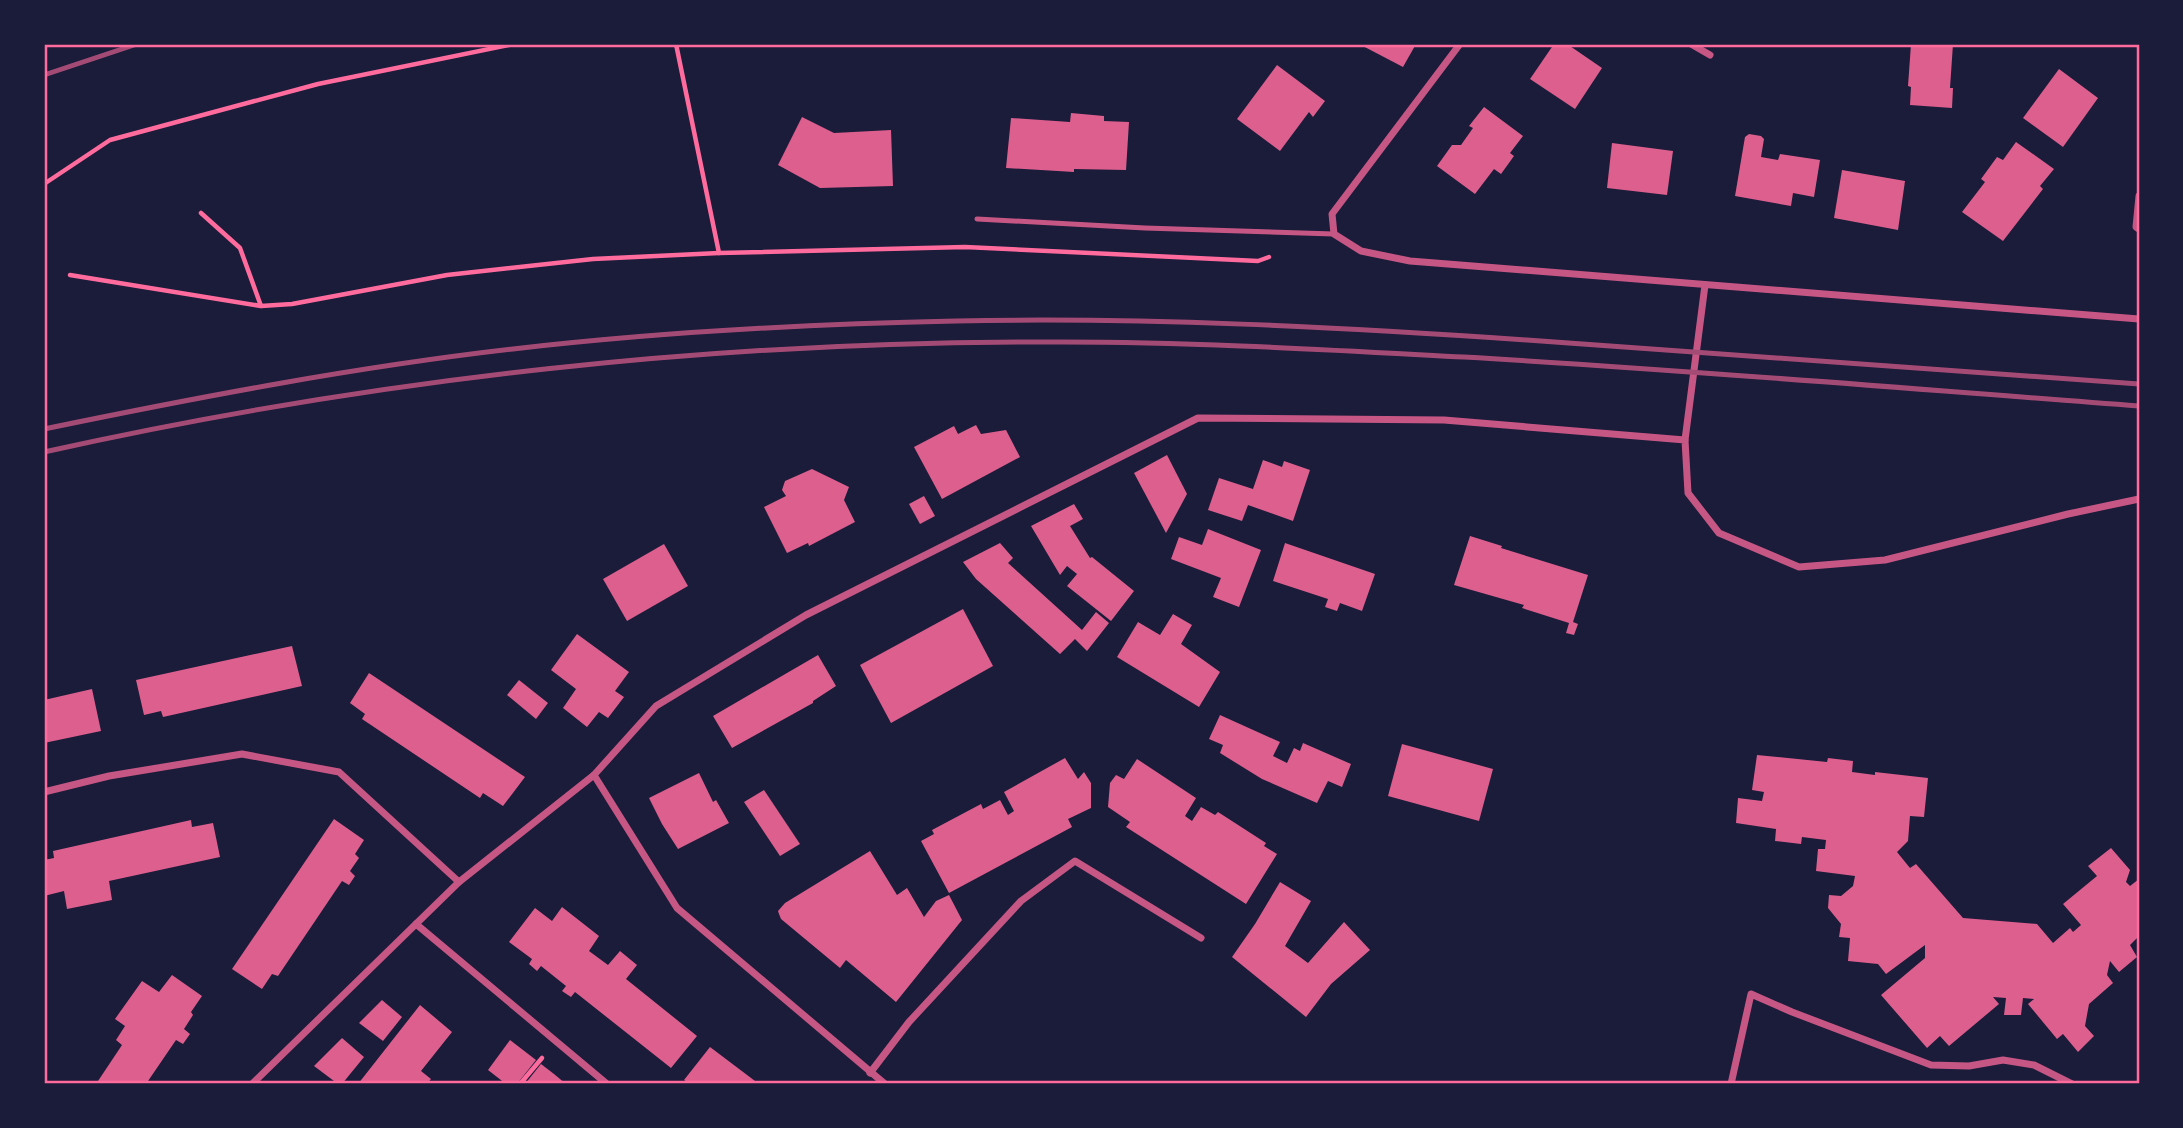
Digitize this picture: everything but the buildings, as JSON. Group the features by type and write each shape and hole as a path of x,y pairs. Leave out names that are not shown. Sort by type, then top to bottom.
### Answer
{"street":[{"path":"1460,44 1332,214 1334,234 1361,251 1410,261 2139,319"},
{"path":"1691,44 1710,55"},
{"path":"2139,196 2136,227 2139,229"},
{"path":"1705,285 1685,440 1688,493 1719,533 1799,567 1885,560 2139,499"},
{"path":"252,1084 459,882 594,775 656,706 794,622 1198,418 1444,419 1685,440"},
{"path":"44,792 109,776 242,754 339,772 459,882"},
{"path":"594,775 677,908 885,1084"},
{"path":"870,1073 909,1022 1021,901 1075,861 1201,938"},
{"path":"416,924 607,1084"},
{"path":"1731,1084 1751,994 1931,1065 1969,1066 2003,1060 2034,1065 2072,1084"}],"lane":[{"path":"977,219 1334,234"}],"path":[{"path":"44,184 110,139 318,84 514,44"},
{"path":"676,44 719,253"},
{"path":"201,213 240,248 261,306"},
{"path":"69,275 261,306 292,304 447,275 593,259 965,247 1258,261 1270,257"},
{"path":"520,1084 556,1041"}],"railway":[{"path":"44,75 137,44"},
{"path":"44,429 278,384 513,349 734,330 956,321 1099,320 1384,331 1756,355 2139,384"},
{"path":"44,452 295,403 550,368 678,356 934,343 1162,343 1464,357 2139,406"}]}
